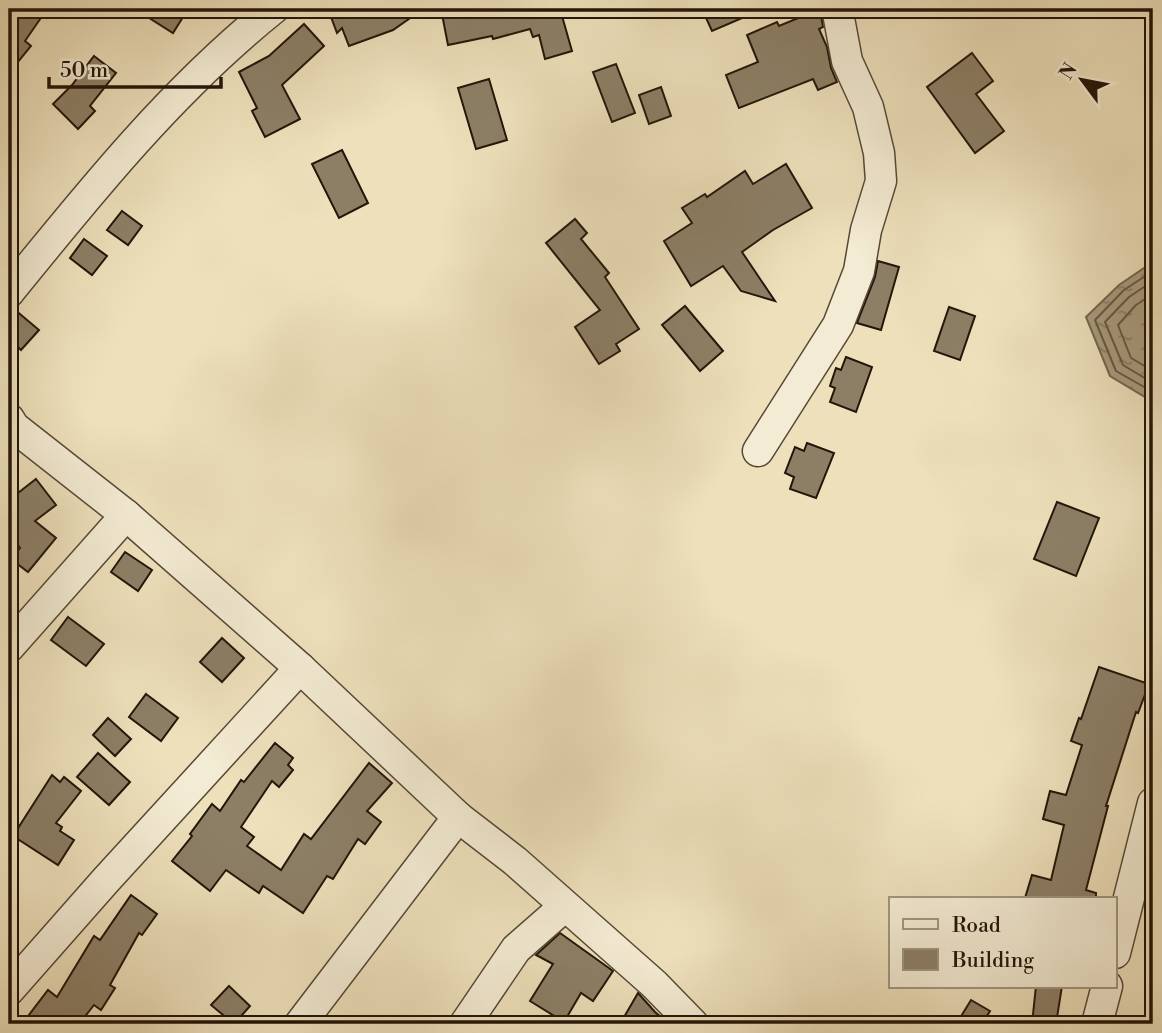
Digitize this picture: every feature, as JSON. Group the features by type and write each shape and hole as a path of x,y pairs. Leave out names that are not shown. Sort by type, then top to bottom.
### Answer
{"street":[{"path":"9,292 80,205 185,87 241,34 273,9"},
{"path":"758,451 838,326 859,271 866,230 881,181 879,153 869,107 847,61 838,13 842,9"},
{"path":"9,419 14,427 126,515 300,668 458,817 516,861 653,984 693,1024"},
{"path":"9,647 126,515"},
{"path":"9,990 300,668"},
{"path":"1116,949 1153,803"},
{"path":"300,1024 458,817"},
{"path":"465,1024 516,950 565,906"},
{"path":"1097,1024 1106,988"}],"water":[{"path":"1153,262 1153,398 1150,400 1110,376 1086,317 1119,285"}],"building":[{"path":"9,9 47,9 25,41 31,46 9,73"},
{"path":"135,9 188,9 173,33"},
{"path":"328,9 423,9 393,30 349,46 342,28 337,33"},
{"path":"441,9 560,9 572,51 545,59 539,35 533,37 530,29 493,39 492,36 448,45"},
{"path":"702,9 763,9 712,31"},
{"path":"820,9 823,27 819,29 837,82 818,90 813,79 739,108 726,75 758,62 747,35 777,22 779,26"},
{"path":"304,24 324,46 282,85 300,119 265,137 252,111 257,108 239,72 269,56"},
{"path":"972,53 993,81 976,94 1004,131 975,153 927,87"},
{"path":"94,56 116,73 90,106 95,111 78,129 53,104 72,85"},
{"path":"616,64 635,113 612,122 593,72"},
{"path":"489,79 507,140 476,149 458,88"},
{"path":"661,87 671,116 649,124 639,95"},
{"path":"342,150 368,203 339,218 312,164"},
{"path":"786,164 812,208 773,230 742,252 775,301 741,291 723,266 691,286 664,241 692,223 682,208 705,194 707,197 745,171 753,184"},
{"path":"122,211 142,226 128,245 107,230"},
{"path":"575,219 587,233 581,239 609,273 605,277 639,329 616,344 620,351 599,364 575,327 600,310 546,243"},
{"path":"84,239 107,256 92,275 70,258"},
{"path":"878,261 899,267 881,330 857,323 875,277"},
{"path":"685,306 723,351 700,371 662,325"},
{"path":"949,307 975,316 960,360 934,351"},
{"path":"9,309 14,309 39,330 21,350 9,339"},
{"path":"846,357 872,367 856,412 830,402 835,388 830,386 836,368 841,370"},
{"path":"807,443 834,453 816,498 790,489 794,477 785,473 795,447 804,451"},
{"path":"36,479 56,505 35,521 56,538 28,572 11,559 20,548 9,532 9,500"},
{"path":"1057,502 1099,518 1076,576 1034,559"},
{"path":"125,552 152,570 138,591 111,572"},
{"path":"68,617 104,644 86,666 51,640"},
{"path":"222,638 244,658 222,682 200,662"},
{"path":"1099,667 1149,684 1138,713 1136,712 1106,806 1086,890 1096,893 1096,897 1025,897 1032,875 1051,880 1064,825 1043,819 1050,791 1066,795 1082,745 1071,741 1079,718 1081,719"},
{"path":"146,694 178,718 161,741 129,717"},
{"path":"108,718 131,739 115,756 93,735"},
{"path":"275,743 293,758 288,765 293,770 279,787 272,781 241,827 254,837 247,846 281,870 304,834 311,839 369,763 392,783 367,811 381,822 365,844 358,839 333,879 327,876 303,913 263,886 259,893 226,870 210,891 172,861 212,804 220,811 241,780 244,782"},
{"path":"98,753 130,782 109,805 77,777"},
{"path":"52,775 60,782 64,777 81,791 56,823 62,827 60,831 74,840 58,865 13,836"},
{"path":"131,895 157,914 142,935 139,933 110,985 115,988 101,1010 94,1005 79,1024 22,1024 48,990 57,997 94,936 100,940"},
{"path":"560,933 613,971 593,1001 581,993 564,1022 530,1001 553,964 536,955"},
{"path":"229,986 250,1006 234,1024 211,1005"},
{"path":"1036,988 1062,988 1056,1024 1032,1024"},
{"path":"638,993 655,1012 669,1024 620,1024"},
{"path":"971,1000 990,1011 982,1024 970,1024 960,1018"}]}
